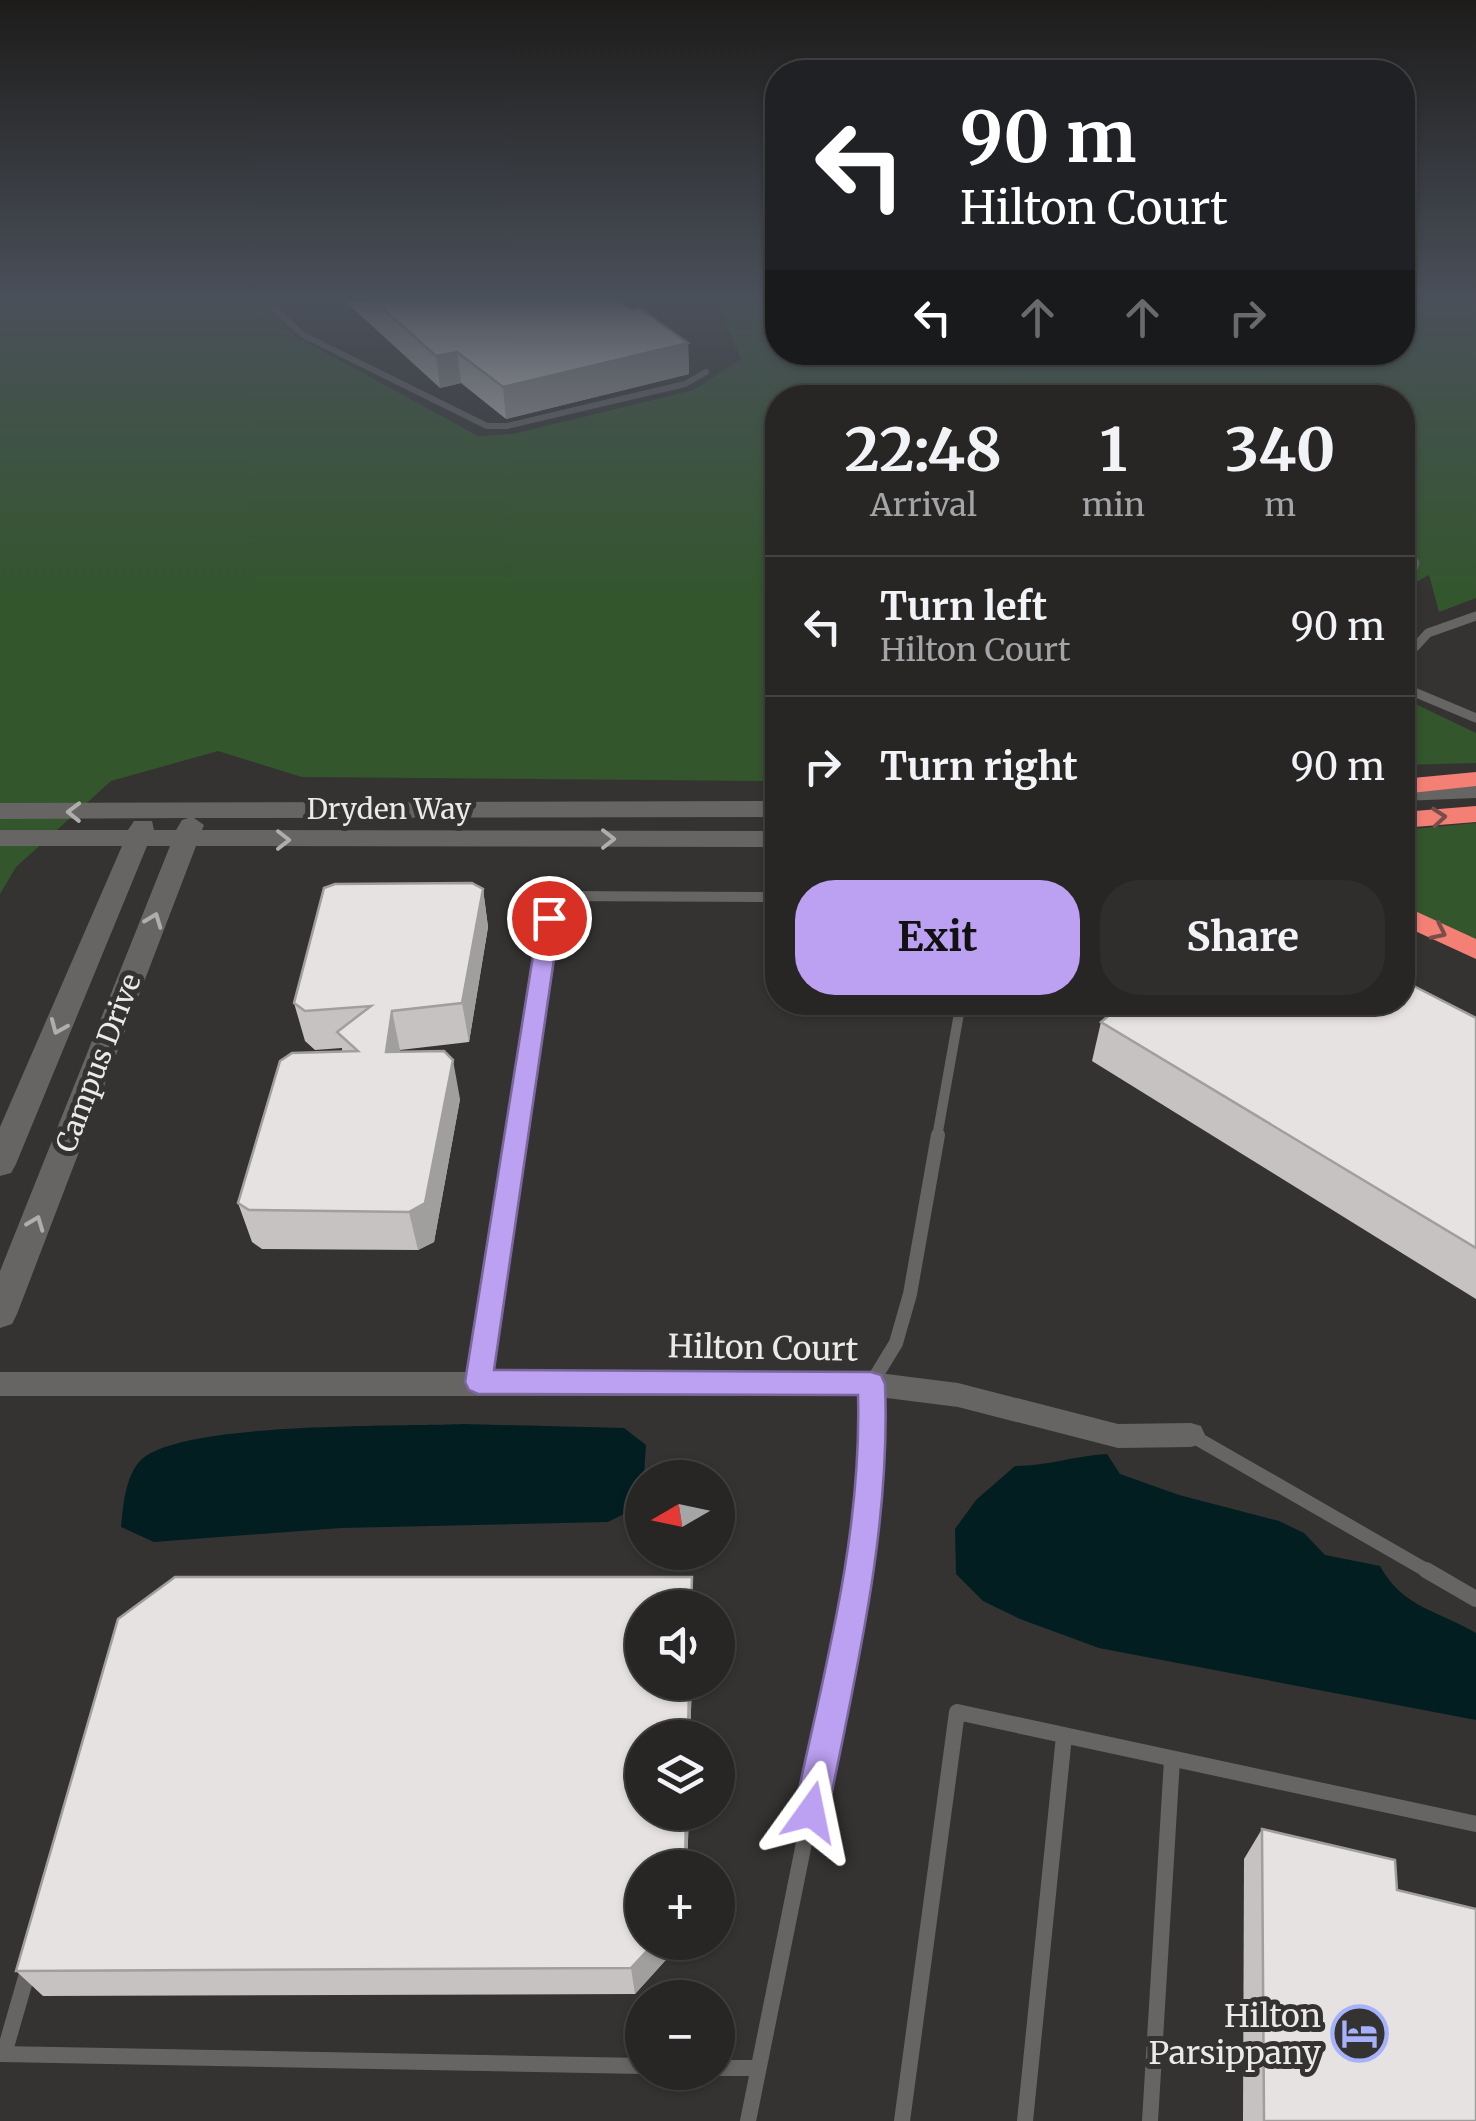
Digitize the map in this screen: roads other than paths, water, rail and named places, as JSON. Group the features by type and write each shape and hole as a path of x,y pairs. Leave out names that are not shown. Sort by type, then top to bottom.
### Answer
{"highway":[{"path":"1415,788 1476,779"},
{"path":"1415,819 1476,814"},
{"path":"1415,920 1476,950"}],"street":[{"path":"1415,790 1476,792"},
{"name":"Dryden Way","path":"0,838 143,827 765,809"},
{"name":"Dryden Way","path":"0,811 143,827"},
{"name":"Dryden Way","path":"190,826 765,839"},
{"name":"Campus Drive","path":"0,1314 190,826"},
{"name":"Campus Drive","path":"0,1164 143,827"},
{"name":"Hilton Court","path":"0,1384 871,1384 958,1395 1118,1436 1191,1434"}],"lane":[{"path":"434,400 487,426 506,426 617,400"},
{"path":"1415,647 1428,633 1476,616"},
{"path":"1415,693 1476,718"},
{"path":"478,1382 552,896 765,897"},
{"path":"748,2121 856,1592 874,1447 871,1384 896,1343 910,1294 959,1015"},
{"name":"Hilton Court","path":"1191,1434 1476,1599"},
{"path":"902,2121 957,1712 1476,1824"},
{"path":"1025,2121 1064,1736"},
{"path":"1150,2121 1172,1760"},
{"path":"36,1941 2,2054 625,2066"},
{"path":"735,2068 758,2068"}],"water":[{"path":"343,1426 624,1428 646,1445 645,1460 625,1460 625,1514 608,1522 341,1528 154,1542 121,1527 131,1475 140,1461 162,1448 242,1433"},
{"path":"1107,1454 1120,1474 1179,1495 1279,1521 1304,1533 1325,1555 1380,1566 1410,1600 1476,1633 1476,1720 1099,1648 983,1601 956,1574 955,1529 976,1500 1015,1466"}],"place":[{"name":"Hilton Parsippany","path":"1360,2034"}]}
